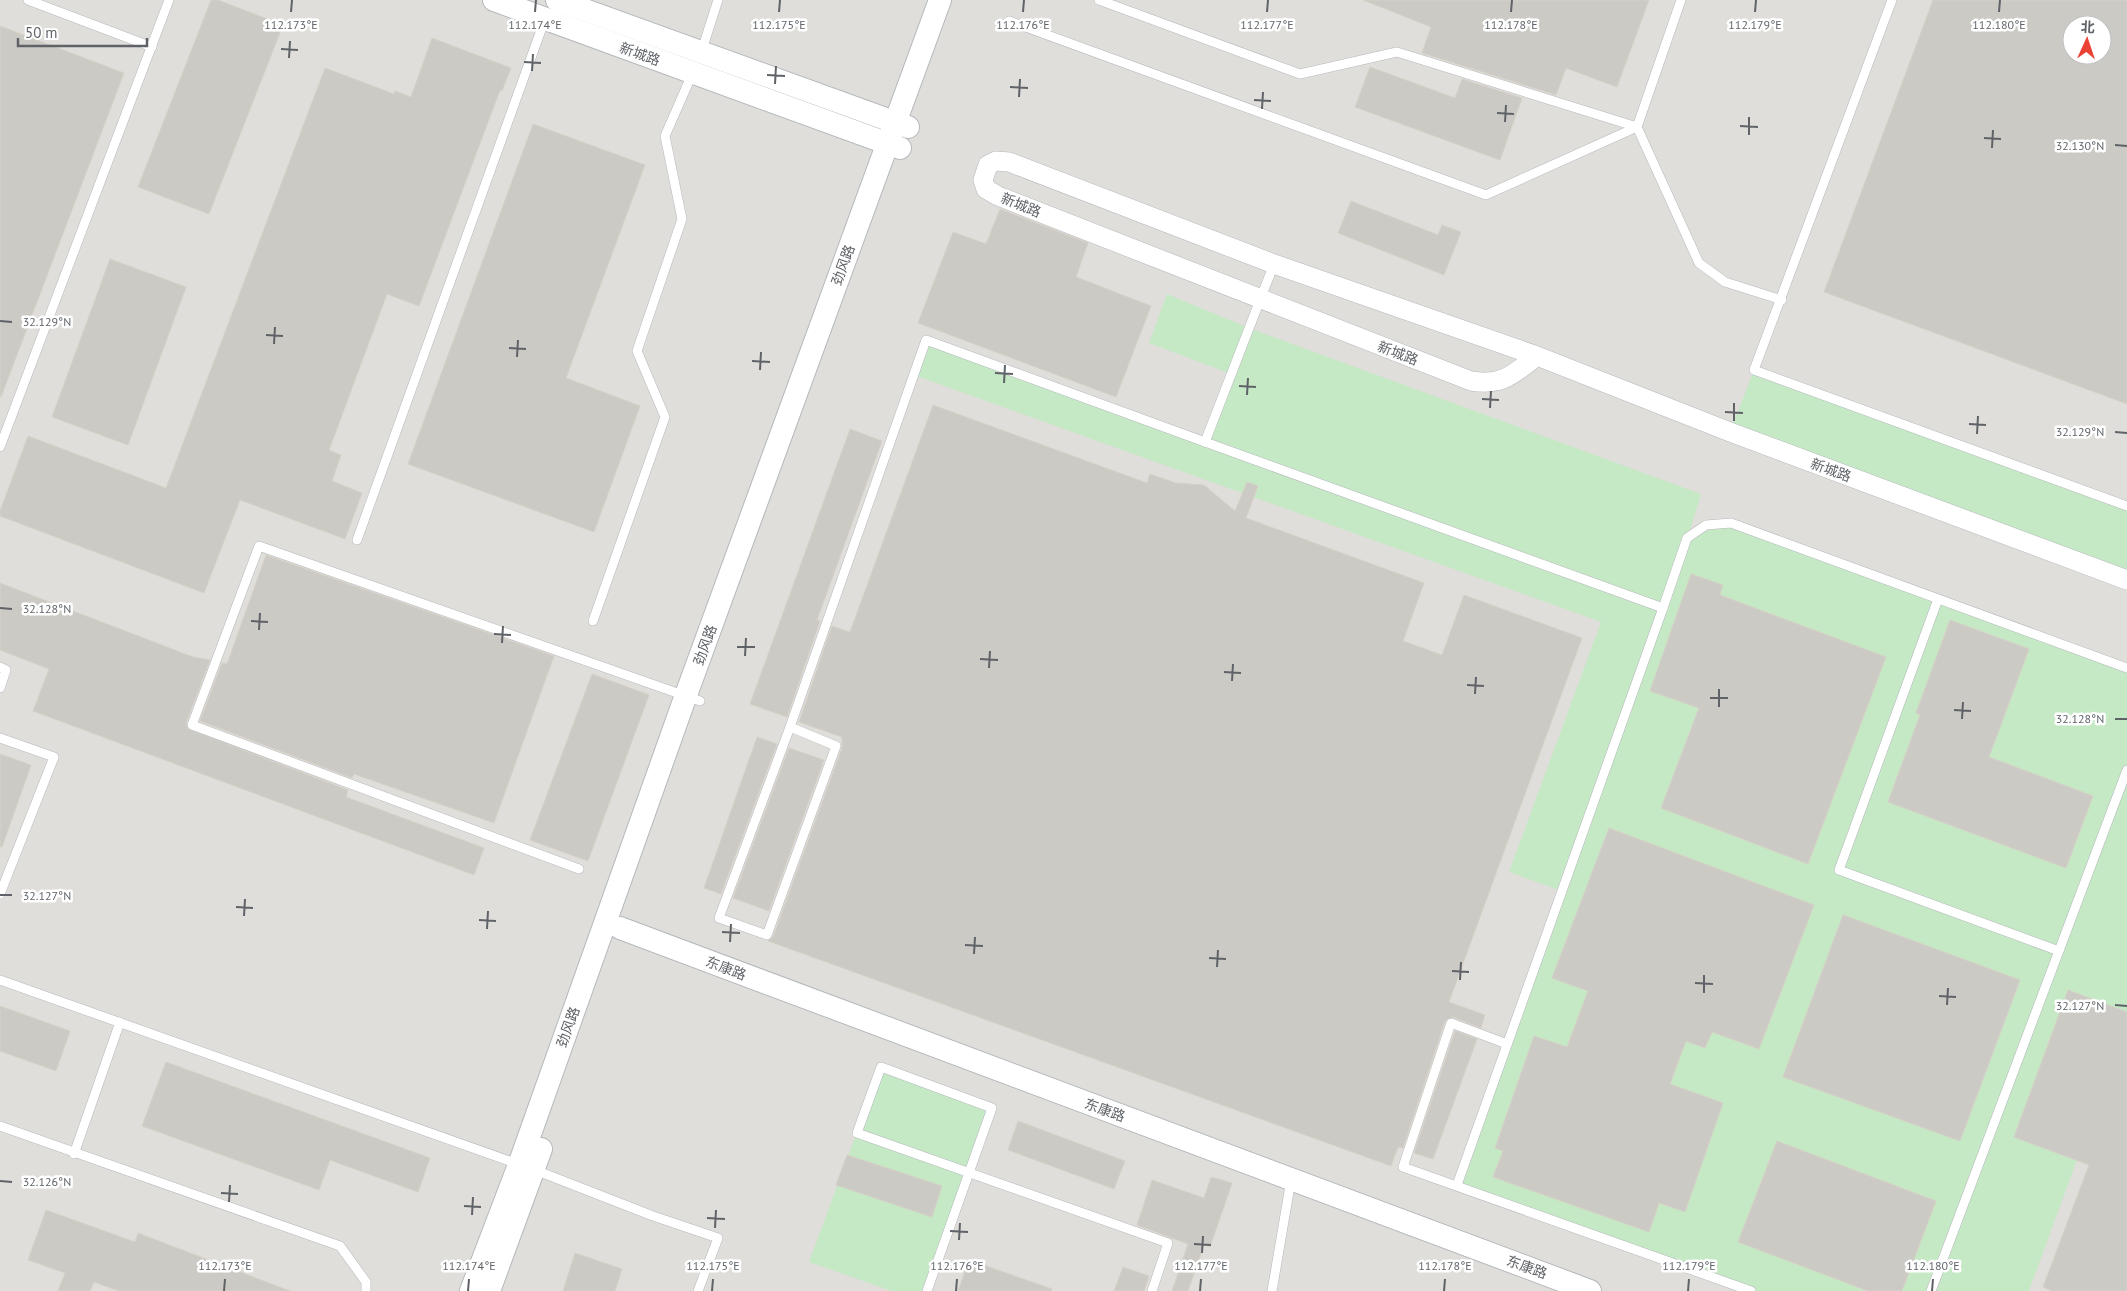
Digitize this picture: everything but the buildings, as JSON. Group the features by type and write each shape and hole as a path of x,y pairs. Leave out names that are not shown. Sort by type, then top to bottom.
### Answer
{"street":[{"name":"新城路","path":"494,0 549,10 898,135"},
{"name":"新城路","path":"557,0 697,62"},
{"name":"劲风路","path":"898,135 940,0"},
{"name":"劲风路","path":"489,1291 527,1167 693,698 898,135 954,0"},
{"name":"新城路","path":"1537,356 1505,381 1488,384 1471,381 998,196 986,189 983,180 988,165 996,161 1009,162 1274,264 1537,356 1730,432 2127,580"},
{"name":"劲风路","path":"471,1291 527,1167 620,928 693,698"},
{"name":"东康路","path":"620,928 1590,1291"}],"lane":[{"path":"28,0 152,47"},
{"path":"0,447 169,0"},
{"path":"593,621 665,417 637,352 682,219 665,136 697,62 718,0"},
{"path":"1099,0 1300,74 1397,52 1637,128"},
{"path":"1681,0 1637,128 1699,263 1725,282 1782,300"},
{"path":"1892,0 1782,300 1754,370 2127,506"},
{"path":"357,540 549,10"},
{"path":"1009,21 1486,195 1637,128"},
{"path":"1205,442 1274,264"},
{"path":"790,727 836,746 767,935 719,918 790,727 926,340 1663,608"},
{"path":"1457,1185 1687,538 1706,525 1731,524 2127,668"},
{"path":"579,869 192,725 259,546 693,698"},
{"path":"1938,599 1839,870 2059,952"},
{"path":"0,667 6,670 0,688"},
{"path":"0,738 54,757 0,894"},
{"path":"1931,1291 2127,770"},
{"path":"0,980 527,1167 653,1216 718,1238 698,1291"},
{"path":"74,1154 120,1022"},
{"path":"1507,1044 1451,1023 1403,1166 1751,1291"},
{"path":"927,1291 969,1172 992,1108 881,1067 857,1133 969,1172 1168,1243 1152,1291"},
{"path":"0,1126 74,1154 340,1246 366,1282 366,1291"},
{"path":"1272,1291 1291,1179"}],"shaded area":[{"path":"0,0 2127,0 2127,1291 0,1291"}],"green space":[{"path":"1167,294 1249,328 1701,494 1688,537 1706,525 1731,523 2127,667 2127,1023 2029,1291 1751,1291 1457,1185 1562,891 1509,872 1601,622 914,375 926,340 1205,442 1231,374 1149,343"},
{"path":"1754,370 2127,505 2127,580 1730,432"},
{"path":"881,1067 992,1108 927,1291 892,1291 809,1262"}]}
